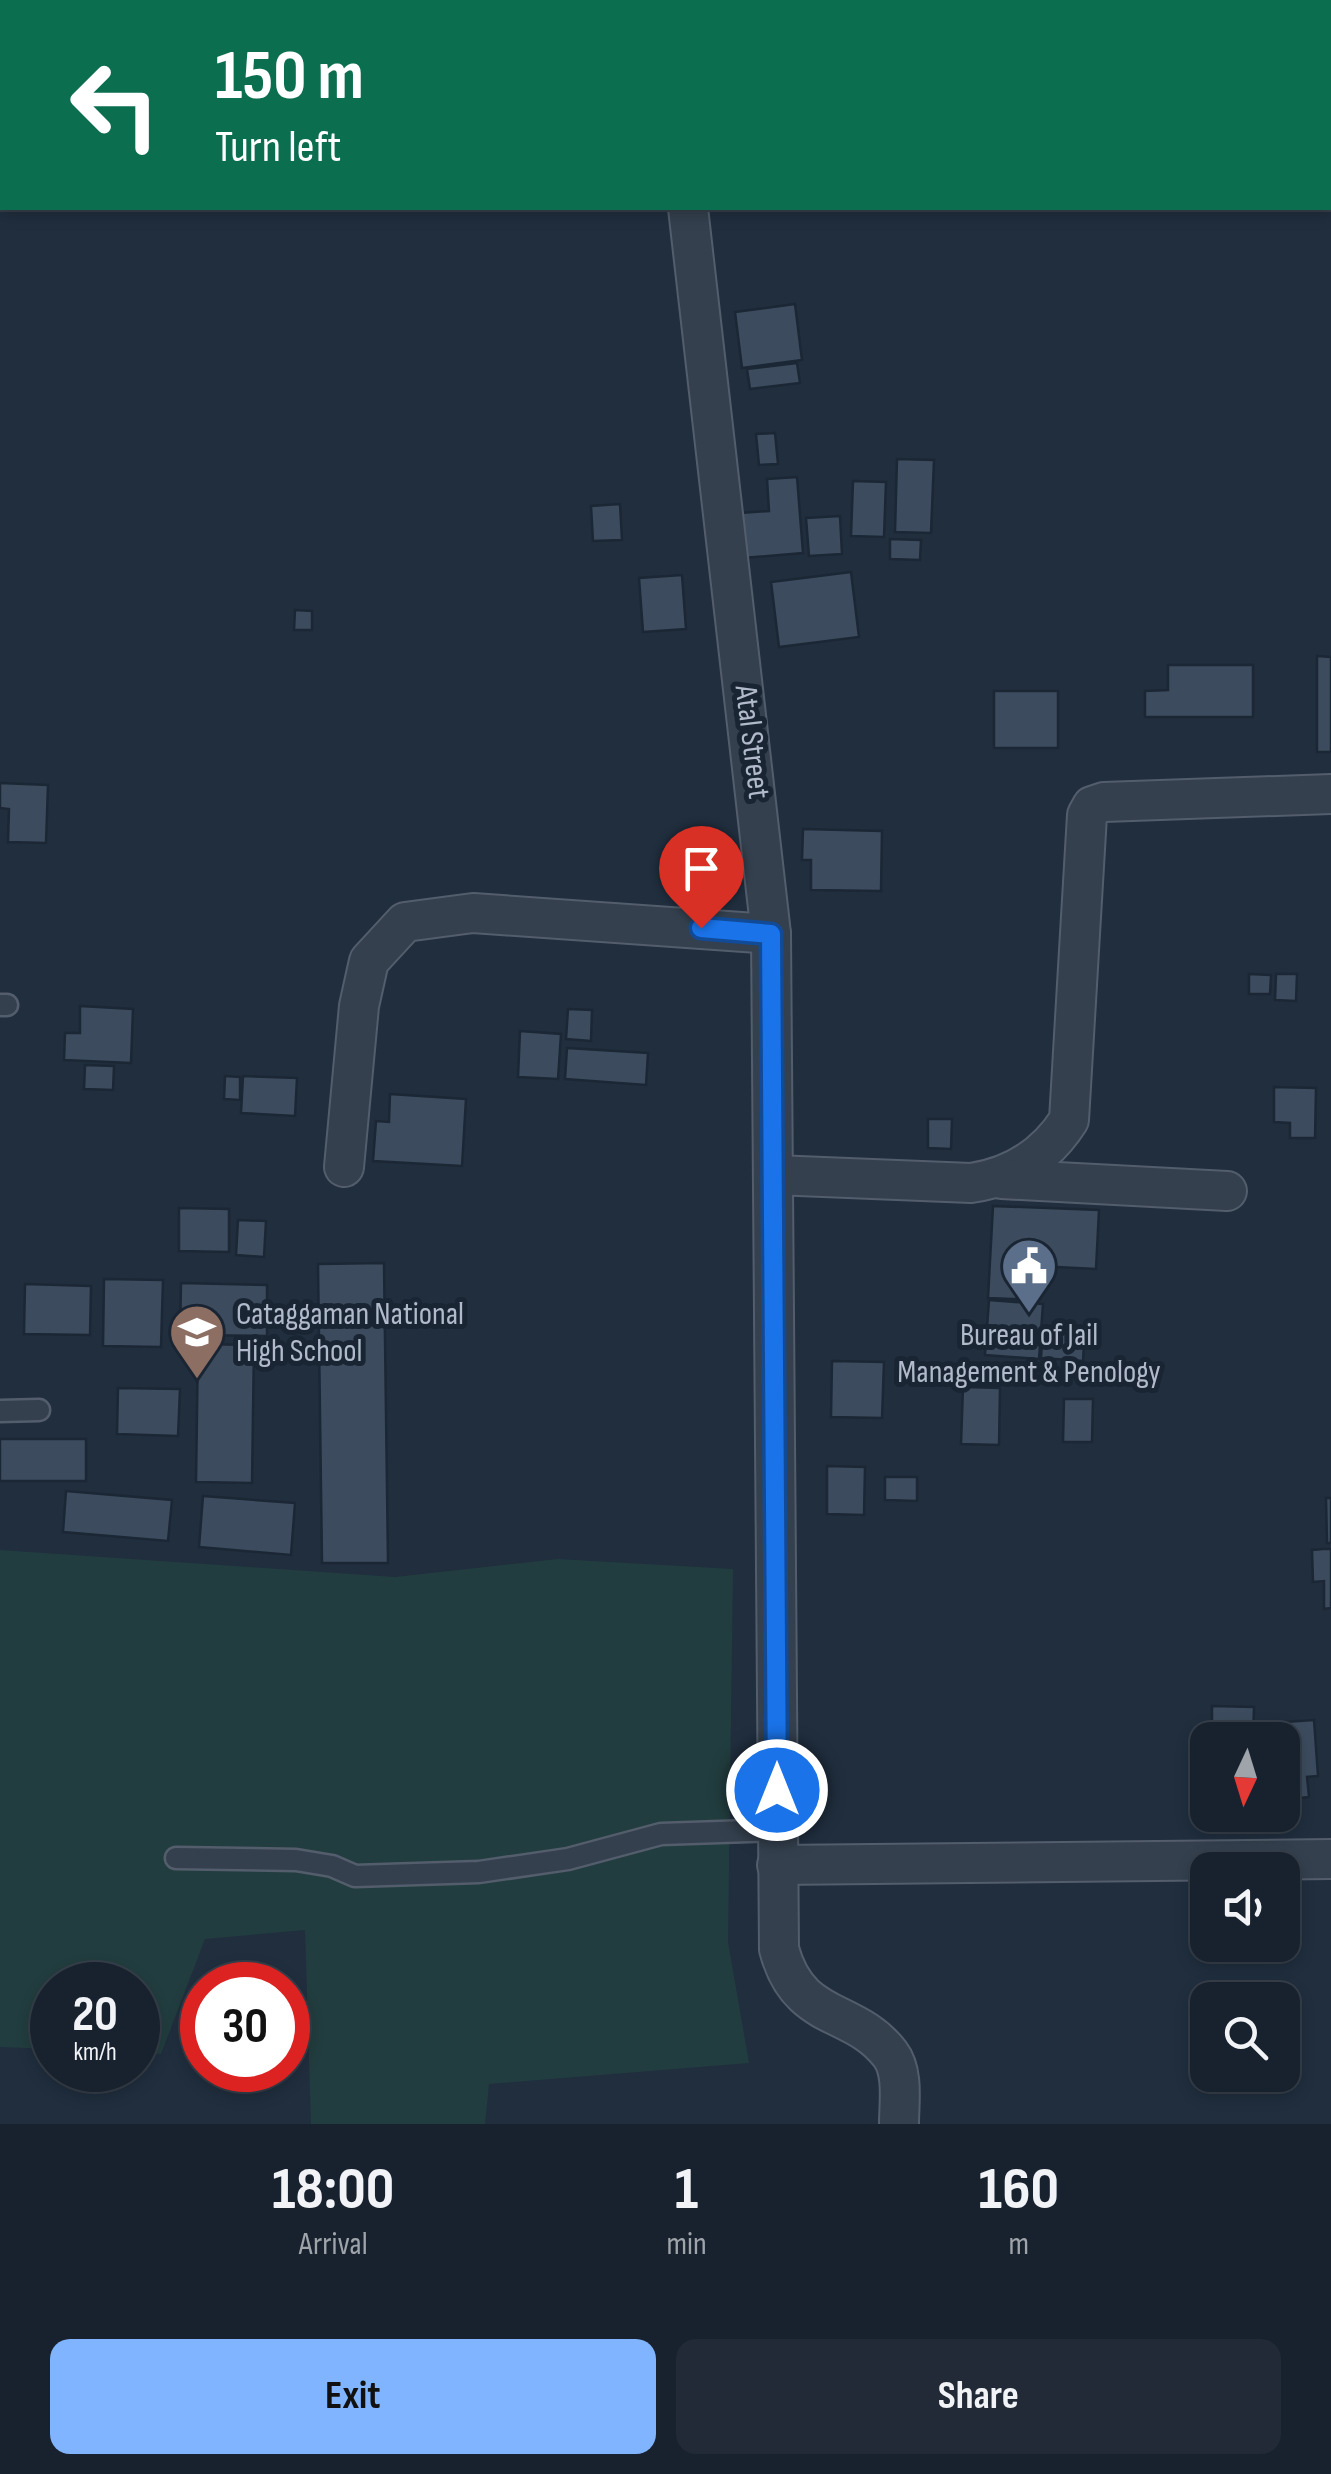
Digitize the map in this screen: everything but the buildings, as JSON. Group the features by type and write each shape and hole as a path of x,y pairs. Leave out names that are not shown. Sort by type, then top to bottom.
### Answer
{"street":[{"name":"Atal Street","path":"688,210 771,934 779,1949 786,1977 808,2001 872,2038 892,2056 899,2081 899,2124"},
{"path":"1002,1179 1044,1150 1069,1120 1087,815 1092,806 1104,802 1331,794"},
{"path":"344,1167 359,1006 369,961 405,922 473,913 771,934"},
{"path":"774,1174 922,1183 1002,1179 1227,1191"},
{"path":"777,1848 1331,1859"}],"lane":[{"path":"0,1411 39,1410"},
{"path":"176,1858 296,1860 332,1866 354,1876 479,1872 568,1859 661,1834 777,1848"}],"green space":[{"path":"0,1550 395,1577 558,1559 733,1569 728,1942 749,2063 489,2084 485,2124 311,2124 310,1962 306,1962 305,1930 205,1939 196,1962 180,1962 180,2004 161,2054 160,1962 30,1962 30,2048 0,2047"}],"place":[{"name":"Bureau of Jail Management & Penology","path":"1029,1315"},
{"name":"Cataggaman National High School","path":"197,1381"}],"route":[{"path":"701,928 771,934 777,1790"}]}
